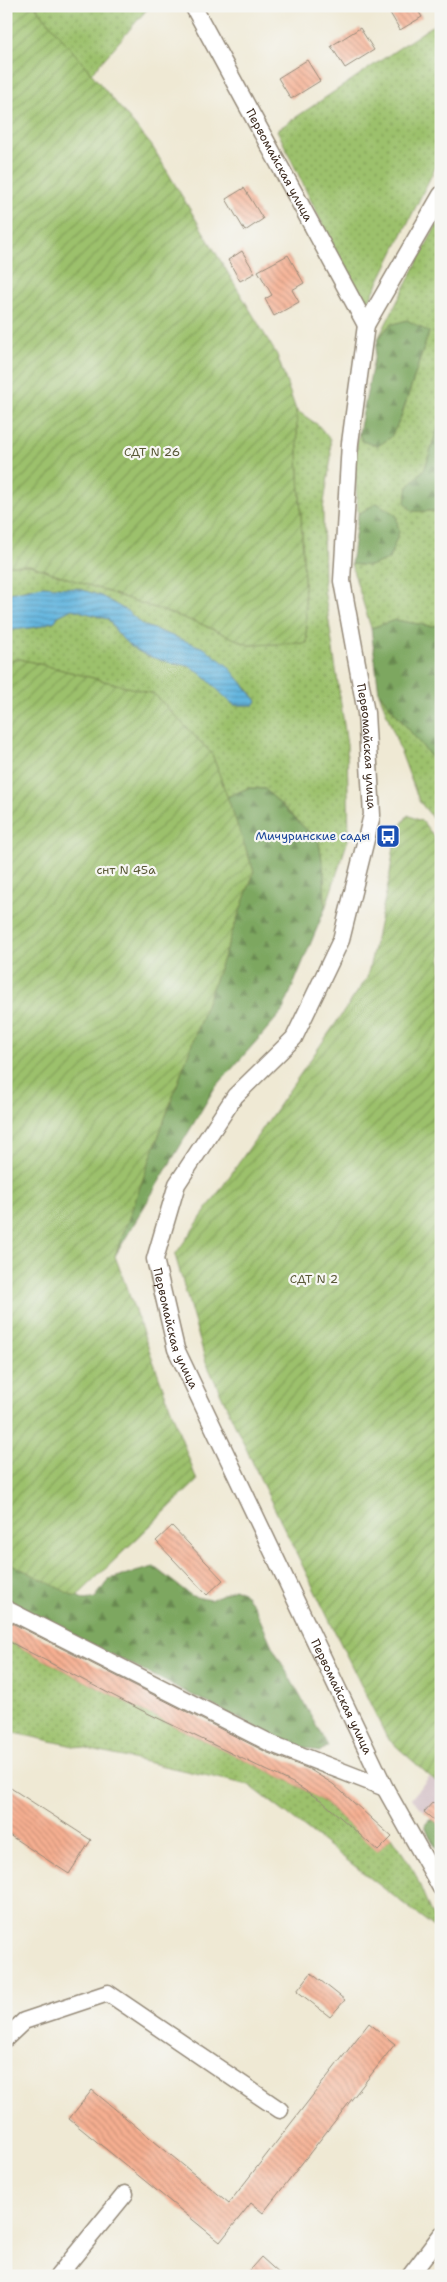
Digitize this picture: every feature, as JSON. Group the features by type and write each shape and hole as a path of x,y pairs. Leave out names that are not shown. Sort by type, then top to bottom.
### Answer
{"street":[{"name":"Первомайская улица","path":"193,6 366,325"},
{"name":"Первомайская улица","path":"441,195 366,325 350,443 342,581 366,713 372,815 341,940 294,1038 236,1096 177,1184 155,1259 176,1349 386,1788 441,1888"},
{"path":"6,1609 272,1744 386,1788"},
{"path":"6,2038 24,2021 108,1993 280,2110"},
{"path":"58,2276 125,2194"},
{"path":"410,2276 441,2235"}],"shaded area":[{"path":"429,1777 441,1786 441,1826 411,1799"}],"green space":[{"name":"СДТ N 26","path":"6,6 35,6 152,146 277,355 296,410 307,643 249,645 201,624 30,565 6,565"},
{"path":"35,6 150,6 91,74"},
{"path":"441,20 441,156 364,311 277,130"},
{"path":"441,216 441,418 425,468 408,487 412,511 441,511 441,625 429,626 396,620 371,628 351,564 370,566 378,503 358,514 354,459 359,432 401,417 429,332 390,325 378,339"},
{"path":"407,320 429,332 401,417 391,437 378,446 362,441 359,432 378,339 390,325"},
{"path":"296,410 318,425 330,439 331,458 323,509 324,588 347,745 349,837 325,909 324,873 319,842 265,789 248,788 227,797 212,754 154,694 20,659 6,661 6,631 36,627 55,621 58,616 72,609 108,619 114,629 127,643 148,656 191,667 203,675 234,705 254,705 257,701 246,687 175,637 143,625 127,611 101,596 80,589 43,586 6,594 6,565 30,565 201,624 249,645 307,643"},
{"path":"441,418 441,511 412,511 405,502 408,487 425,468"},
{"path":"377,503 396,515 399,532 389,559 370,566 351,564 358,514"},
{"path":"396,620 429,626 441,625 441,769 379,693 371,628"},
{"name":"снт N 45а","path":"20,659 154,694 212,754 254,872 115,1256 197,1481 76,1597 6,1561 6,661"},
{"path":"379,693 441,769 441,828 419,801"},
{"path":"248,788 265,789 319,842 324,873 325,909 282,1012 214,1089 115,1256 254,872 227,797"},
{"name":"СДТ N 2","path":"408,815 423,822 441,846 441,1786 387,1738 263,1485 206,1362 175,1255 367,978 389,880 396,832"},
{"path":"6,1561 85,1600 95,1598 109,1579 154,1567 192,1596 210,1600 234,1589 243,1592 254,1606 272,1646 328,1746 319,1752 277,1738 6,1601"},
{"path":"6,1640 141,1710 293,1783 322,1801 378,1851 392,1837 414,1871 438,1930 249,1785 6,1731"},
{"path":"431,1818 441,1826 441,1854 432,1842 425,1825"}],"water":[{"path":"43,586 80,589 101,596 127,611 143,625 204,648 227,665 257,701 254,705 234,705 203,675 191,667 157,659 133,648 108,619 72,609 58,616 55,621 36,627 6,631 6,594"}],"building":[{"path":"386,6 415,6 422,17 400,30"},
{"path":"360,28 374,50 345,68 331,46"},
{"path":"307,60 320,81 291,99 278,78"},
{"path":"244,188 263,219 245,231 226,199"},
{"path":"242,251 255,273 240,281 228,260"},
{"path":"288,255 304,283 292,290 299,302 274,316 265,299 272,295 258,271"},
{"path":"172,1526 223,1580 207,1595 156,1541"},
{"path":"6,1620 268,1753 309,1769 333,1784 392,1837 378,1851 322,1801 293,1783 141,1710 6,1640"},
{"path":"6,1785 91,1840 69,1874 6,1833"},
{"path":"433,1802 441,1809 441,1826 424,1812"},
{"path":"311,1973 345,2000 330,2017 297,1991"},
{"path":"369,2023 395,2044 263,2213 251,2203 220,2242 69,2119 92,2090 229,2203"},
{"path":"261,2257 282,2276 244,2276"}],"place":[{"name":"Мичуринские сады","path":"388,836"}]}
